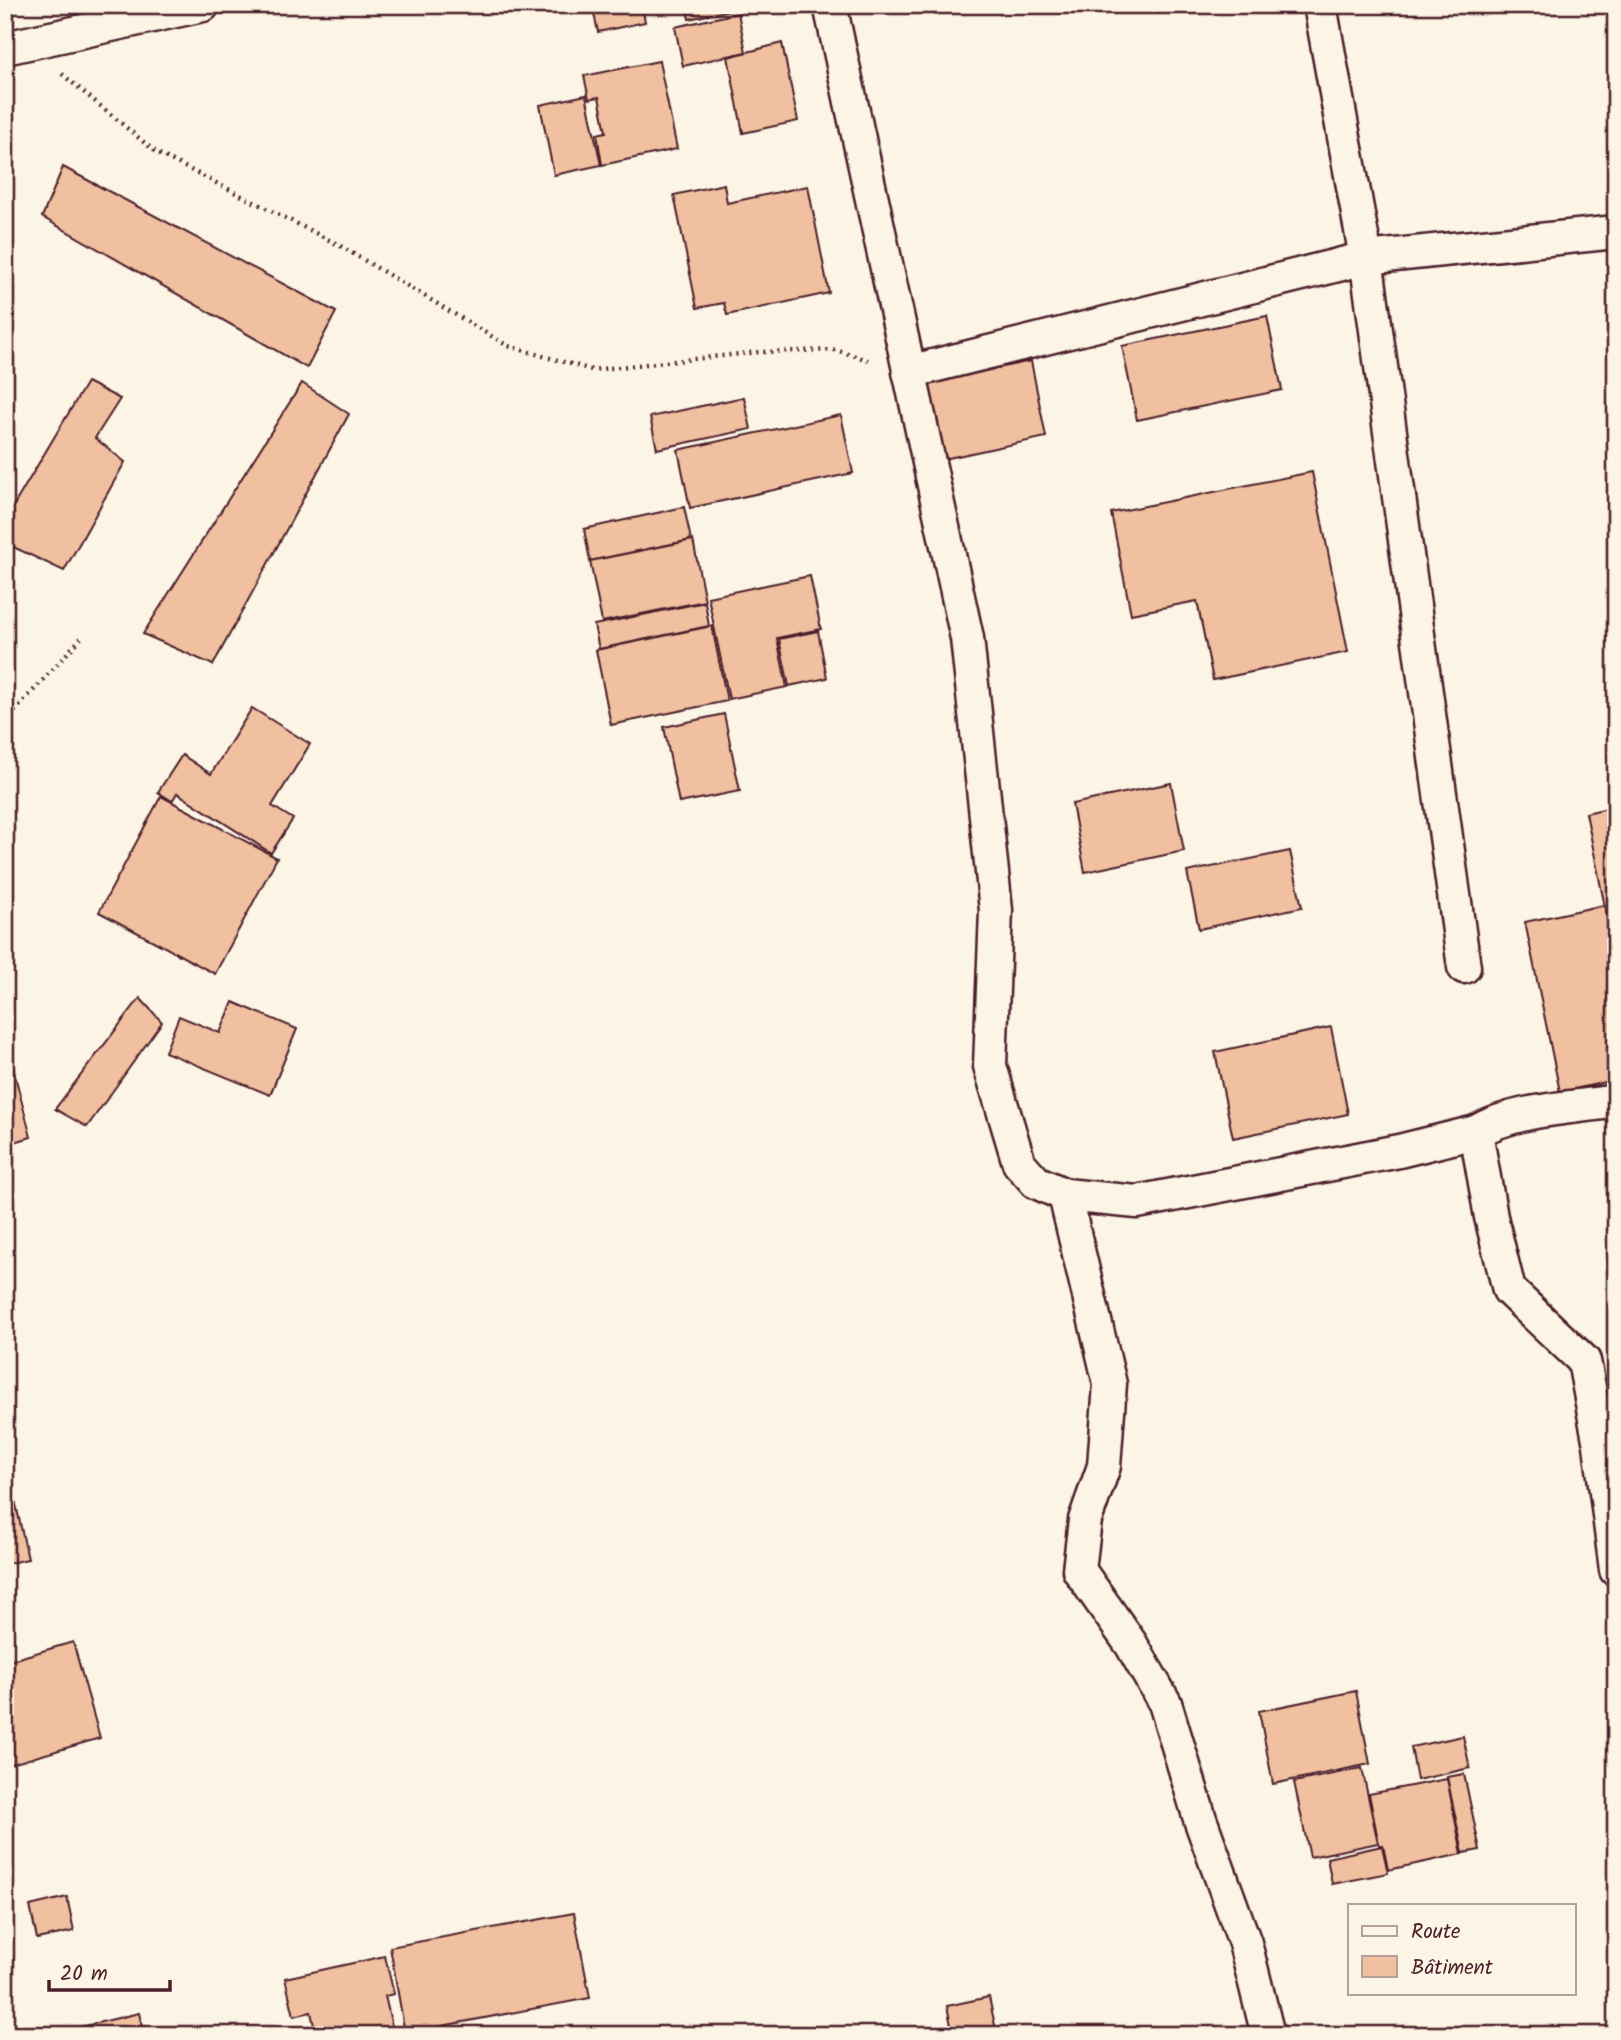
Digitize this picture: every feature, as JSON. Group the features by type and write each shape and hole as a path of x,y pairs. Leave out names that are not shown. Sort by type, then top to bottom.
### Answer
{"street":[{"path":"15,46 203,5"},
{"path":"830,5 969,652 996,910 990,1066 1019,1163 1036,1182 1065,1195 1137,1202 1399,1151 1476,1132 1494,1122 1515,1116 1616,1101"},
{"path":"1320,5 1366,258 1465,967"},
{"path":"909,372 1366,258 1616,232"},
{"path":"1476,1132 1491,1217 1509,1290 1584,1361 1600,1444 1616,1570"},
{"path":"1065,1195 1110,1384 1104,1466 1085,1520 1079,1570 1130,1644 1165,1703 1200,1819 1245,1943 1268,2035"}],"path":[{"path":"15,46 157,153 337,244 508,346 592,370 759,352 836,350 909,372"},
{"path":"5,722 81,638"}],"building":[{"path":"592,5 642,5 645,22 598,32"},
{"path":"686,5 753,5 689,19"},
{"path":"738,13 746,52 683,66 675,27"},
{"path":"782,43 798,121 743,133 728,57"},
{"path":"659,61 677,149 602,165 597,134 606,132 599,97 589,99 584,76"},
{"path":"586,95 601,165 554,175 540,105"},
{"path":"63,167 336,312 307,368 42,217"},
{"path":"724,184 727,203 808,186 829,293 727,315 724,303 697,308 674,195"},
{"path":"1267,316 1282,390 1137,420 1122,346"},
{"path":"1031,361 1046,437 939,460 924,384"},
{"path":"87,382 120,399 95,438 125,462 64,571 5,543 5,520"},
{"path":"302,383 349,414 213,665 143,634"},
{"path":"744,397 751,429 657,449 650,417"},
{"path":"841,415 853,473 690,508 678,450"},
{"path":"1312,472 1348,652 1213,680 1197,601 1131,614 1111,513"},
{"path":"684,507 691,540 590,561 584,529"},
{"path":"693,540 705,601 602,622 590,561"},
{"path":"810,576 821,629 777,638 787,687 729,699 708,597"},
{"path":"705,602 709,626 599,649 594,625"},
{"path":"712,626 727,701 611,725 596,650"},
{"path":"818,631 827,678 789,686 779,639"},
{"path":"252,708 310,744 272,806 293,819 271,853 177,793 172,801 158,792 182,755 211,774"},
{"path":"724,714 740,791 679,803 664,727"},
{"path":"1171,783 1184,851 1085,872 1072,804"},
{"path":"161,796 277,858 215,974 99,912"},
{"path":"1616,806 1616,946 1613,947 1586,813"},
{"path":"1290,851 1302,907 1199,929 1187,872"},
{"path":"1604,905 1613,947 1616,947 1616,1080 1560,1092 1525,922"},
{"path":"140,998 162,1022 87,1127 55,1109"},
{"path":"233,1002 297,1029 270,1095 165,1052 179,1016 220,1033"},
{"path":"1331,1027 1348,1114 1233,1138 1215,1052"},
{"path":"13,1068 31,1137 5,1145 5,1070"},
{"path":"11,1482 28,1559 5,1564 5,1484"},
{"path":"73,1642 100,1738 5,1766 5,1662"},
{"path":"1356,1691 1370,1764 1273,1784 1259,1711"},
{"path":"1463,1736 1470,1768 1417,1780 1411,1747"},
{"path":"1362,1768 1378,1843 1310,1857 1294,1782"},
{"path":"1464,1774 1480,1850 1463,1853 1447,1777"},
{"path":"1447,1779 1462,1854 1388,1870 1383,1845 1379,1845 1369,1794"},
{"path":"1382,1846 1388,1873 1332,1884 1327,1858"},
{"path":"67,1897 74,1931 37,1939 30,1906"},
{"path":"574,1913 590,1998 405,2033 390,1947"},
{"path":"385,1956 394,1994 385,1996 394,2035 316,2035 311,2012 294,2016 285,1978"},
{"path":"989,1997 997,2035 953,2035 947,2006"},
{"path":"139,2013 144,2035 47,2035"},
{"path":"587,2029 589,2035 560,2035"}]}
